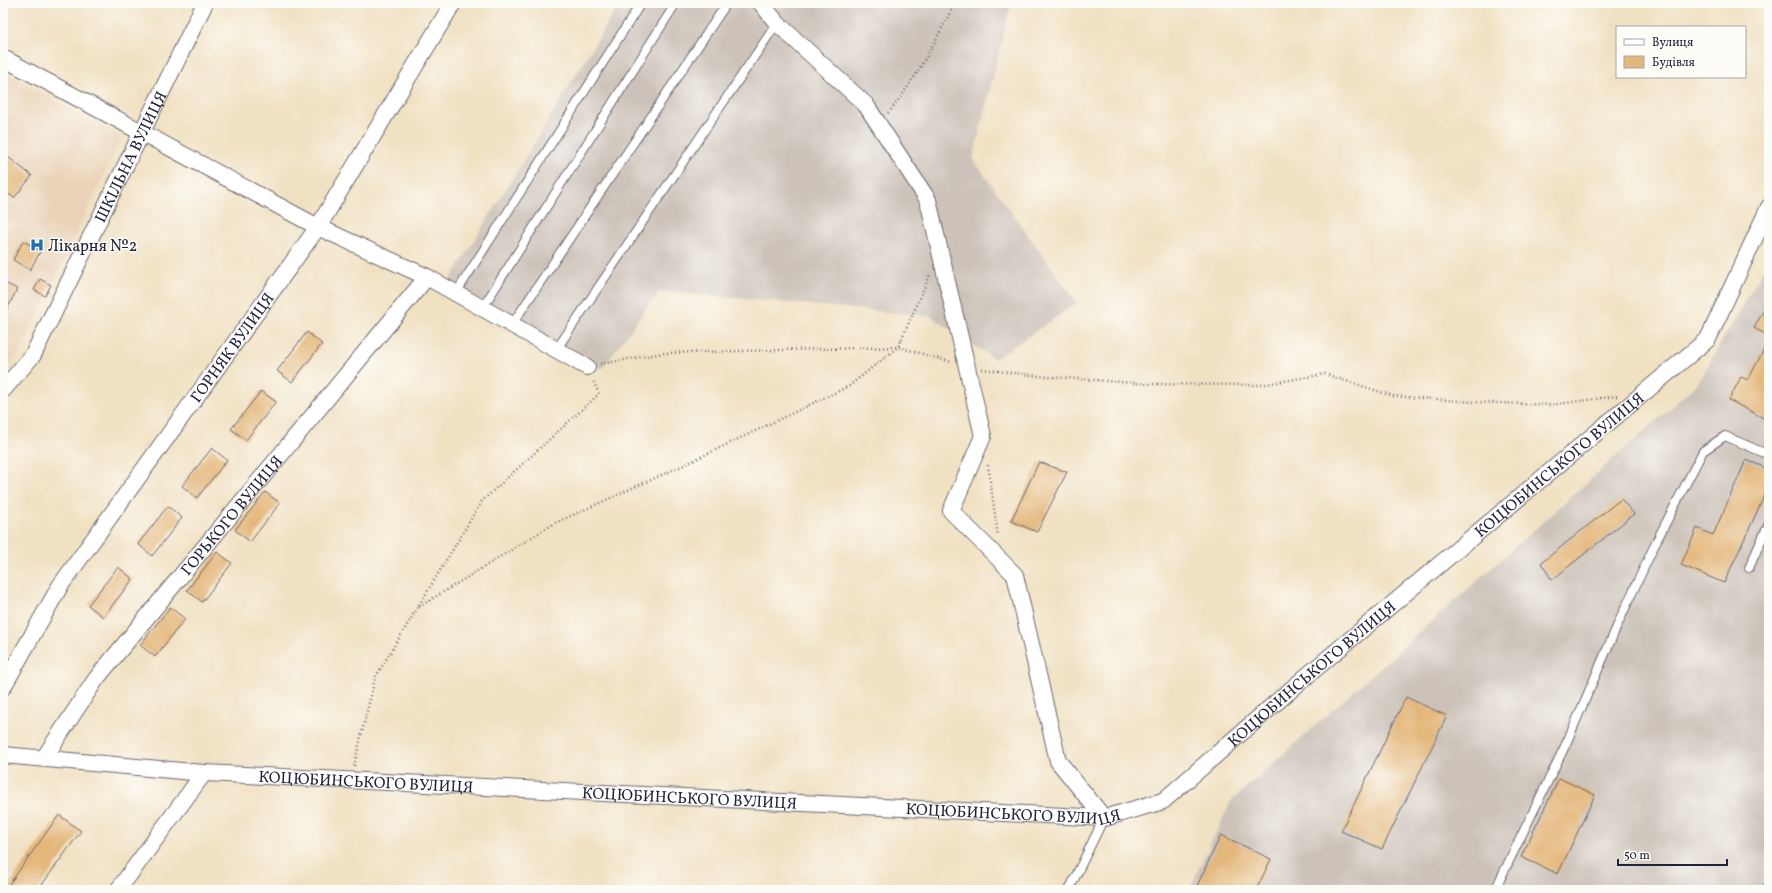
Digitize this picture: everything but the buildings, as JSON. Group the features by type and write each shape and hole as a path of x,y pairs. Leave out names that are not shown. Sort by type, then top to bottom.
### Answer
{"street":[{"name":"ШКІЛЬНА ВУЛИЦЯ","path":"3,390 33,355 205,3"},
{"name":"ГОРНЯК ВУЛИЦЯ","path":"3,687 60,586 318,227 453,3"},
{"path":"770,10 866,105 928,200 983,436 951,511 1015,575 1058,761 1104,818"},
{"path":"3,58 318,227 427,277 456,292 483,307 511,326 587,367"},
{"name":"КОЦЮБИНСЬКОГО ВУЛИЦЯ","path":"3,755 204,773 1104,818 1163,801 1302,680 1708,339 1769,207"},
{"name":"ГОРЬКОГО ВУЛИЦЯ","path":"44,758 96,679 427,277"},
{"path":"118,890 204,773"}],"lane":[{"path":"456,292 642,3"},
{"path":"483,307 676,3"},
{"path":"511,326 727,3"},
{"path":"556,350 770,10"},
{"path":"1495,890 1566,744 1624,610 1657,540 1703,451 1725,436 1769,456"},
{"path":"1749,568 1769,523"},
{"path":"1069,890 1104,818"},
{"path":"1767,890 1769,884"}],"path":[{"path":"878,124 900,98 921,68 955,3"},
{"path":"418,608 555,523 684,465 849,386 898,347 940,251"},
{"path":"350,780 375,678 482,501 599,394 587,367 664,353 898,347 968,367 1038,376 1148,384 1260,386 1325,374 1393,396 1474,402 1551,405 1622,395"},
{"path":"987,459 998,538"}],"shaded area":[{"path":"620,3 1011,3 973,159 1077,303 995,359 930,316 659,291 602,369 449,282"},
{"name":"Лікарня №2","path":"3,71 121,138 21,351 3,372"},
{"path":"1765,267 1769,269 1769,890 1189,890 1231,801 1697,384"}],"place":[{"name":"Лікарня №2","path":"37,245"}]}
